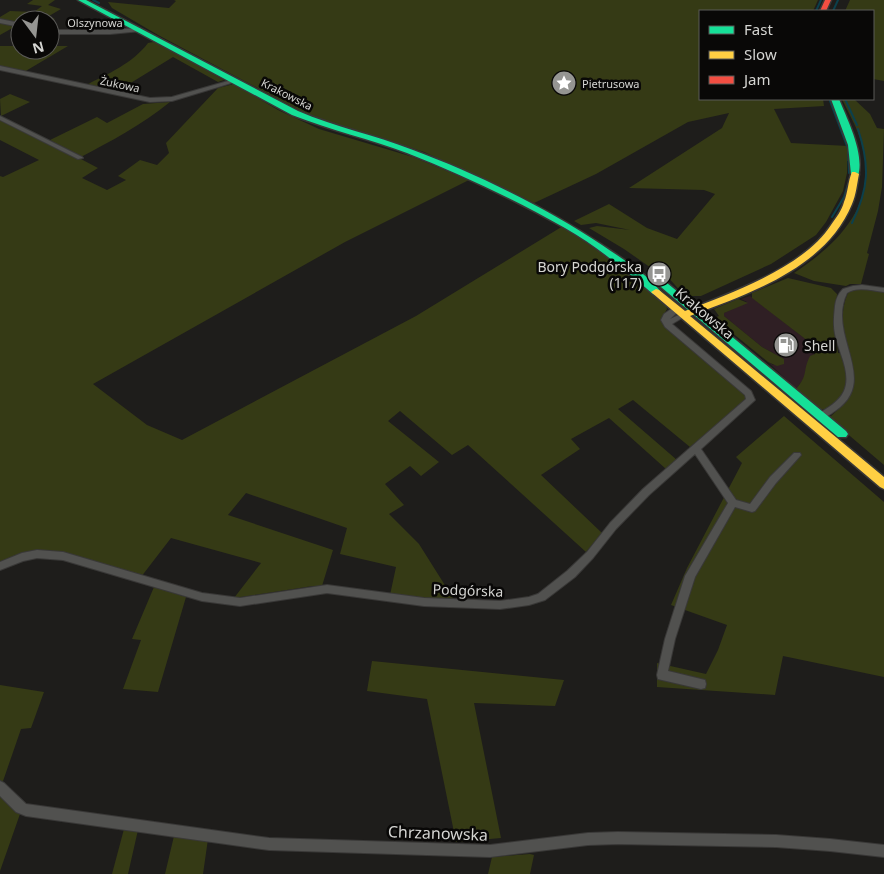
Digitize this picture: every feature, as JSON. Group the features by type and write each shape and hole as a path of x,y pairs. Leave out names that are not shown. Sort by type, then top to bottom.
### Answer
{"main road":[{"name":"Krakowska","path":"80,0 311,120 409,150 492,187 564,224 596,243 686,310 884,484"},
{"path":"686,310 708,305 769,278 801,260 832,233 840,223 856,182 856,158 854,145 834,100"},
{"path":"686,310 774,267 815,240 844,212"},
{"path":"708,305 706,312 710,322"},
{"name":"Krakowska","path":"686,310 710,322 884,470"}],"street":[{"name":"Olszynowa","path":"60,32 139,30"},
{"name":"Żukowa","path":"0,68 150,100 172,99 235,81"},
{"path":"0,118 80,158"},
{"path":"821,416 841,404 848,395 852,383 848,362 838,332 839,304 842,295 848,289 884,290"},
{"name":"Podgórska","path":"0,566 22,557 37,554 63,556 202,597 222,601 261,600 327,589 424,602 515,604 541,597 571,574 590,556 612,526 646,492 751,400 748,393 678,335 667,323 686,310"},
{"path":"696,449 733,502 752,508 773,480 797,455"},
{"path":"701,684 662,676 670,638 690,576 733,502"},
{"name":"Chrzanowska","path":"0,788 20,808 26,810 269,844 490,851 590,839 699,839 770,840 848,846 884,851"}],"shaded area":[{"name":"Shell","path":"750,296 817,348 805,372 806,376 796,389 768,362 773,365 784,359 762,347 724,316 724,313 747,302 741,299"}],"green space":[{"path":"33,0 55,0 48,5 61,9 37,10 42,6 27,4"},
{"path":"174,0 818,0 813,10 699,10 699,100 823,100 824,106 774,109 791,143 848,146 851,161 847,161 847,173 843,191 826,222 816,235 771,264 701,296 684,295 666,275 667,272 660,268 654,270 589,228 597,226 630,230 596,223 581,225 574,221 609,204 647,228 677,239 715,194 704,190 629,188 722,128 729,113 688,122 596,174 534,203 424,152 320,119 297,109 158,35 112,8 108,2 169,8 176,1"},
{"path":"850,0 884,0 884,81 874,79 874,10 845,10"},
{"path":"10,11 10,29 0,35 0,17"},
{"path":"148,43 159,43 224,80 218,82 173,57 116,92 86,85 120,67"},
{"path":"0,46 10,46 10,60 44,60 24,72 0,66"},
{"path":"60,46 68,46 60,51"},
{"path":"234,84 278,110 319,129 413,157 469,180 345,242 93,384 147,425 182,440 416,316 563,226 617,264 666,305 667,309 662,318 745,393 746,401 690,447 633,400 618,409 677,460 666,469 609,418 571,439 580,449 541,475 602,533 586,552 468,445 452,455 400,411 388,421 439,462 421,476 410,466 385,484 404,505 389,514 419,544 453,598 429,599 390,595 396,567 340,554 347,528 246,493 228,515 333,550 322,586 234,598 261,563 171,538 141,577 64,554 0,563 0,176 3,177 39,160 0,140 0,119 59,150 63,148 50,140 97,117 107,123 143,104 170,102 137,125 79,158 98,168 82,178 107,190 126,180 118,176 140,160 157,165 169,153 166,143 218,88"},
{"path":"10,94 30,102 1,116 0,99"},
{"path":"842,100 855,100 870,114 877,128 884,129 882,187 861,284 846,286 814,281 794,273 826,249 840,235 851,220 859,204 864,186 866,166 856,127"},
{"path":"788,278 831,288 837,294 835,332 838,353 849,354 845,339 843,315 849,291 855,289 884,291 884,465 830,419 843,405 839,402 826,409 821,409 796,389 803,380 810,356 815,354 817,348 752,298 752,293"},
{"path":"738,299 748,303 724,313 724,316 762,347 784,359 784,364 777,366 768,362 714,318 719,316 714,309"},
{"path":"784,416 884,502 884,677 783,656 775,695 657,687 657,663 706,674 718,650 727,625 671,605 687,568 742,463 736,457"},
{"path":"154,587 186,597 158,692 123,689 141,640 132,639"},
{"path":"372,661 564,680 555,706 474,703 501,838 456,842 427,699 367,691"},
{"path":"0,685 44,692 31,728 21,729 2,784 0,782"},
{"path":"0,793 20,814 0,871"},
{"path":"124,829 138,830 128,874 112,874"},
{"path":"174,836 208,839 203,874 165,874"},
{"path":"534,855 530,874 488,874 492,857"}],"waterway":[{"path":"93,0 99,3"},
{"path":"816,10 821,0"},
{"path":"833,10 838,0"},
{"path":"845,100 857,125"},
{"path":"830,101 848,149 849,173"},
{"path":"852,223 862,199 866,177 865,154 858,129"},
{"path":"832,217 844,197 848,184"}],"traffic: fast":[{"path":"81,0 295,113 327,126 409,151 474,179 569,227 622,263 656,292"},
{"path":"835,100 852,145 855,174"},
{"path":"664,285 842,434"}],"traffic: slow":[{"path":"683,315 765,281 815,249 834,228 848,203 855,174"},
{"path":"656,292 884,484"}],"traffic: jam":[{"path":"823,10 828,0"}],"place":[{"name":"Pietrusowa","path":"564,83"},
{"name":"Bory Podgórska (117)","path":"659,274"},
{"name":"Shell","path":"786,345"}]}
